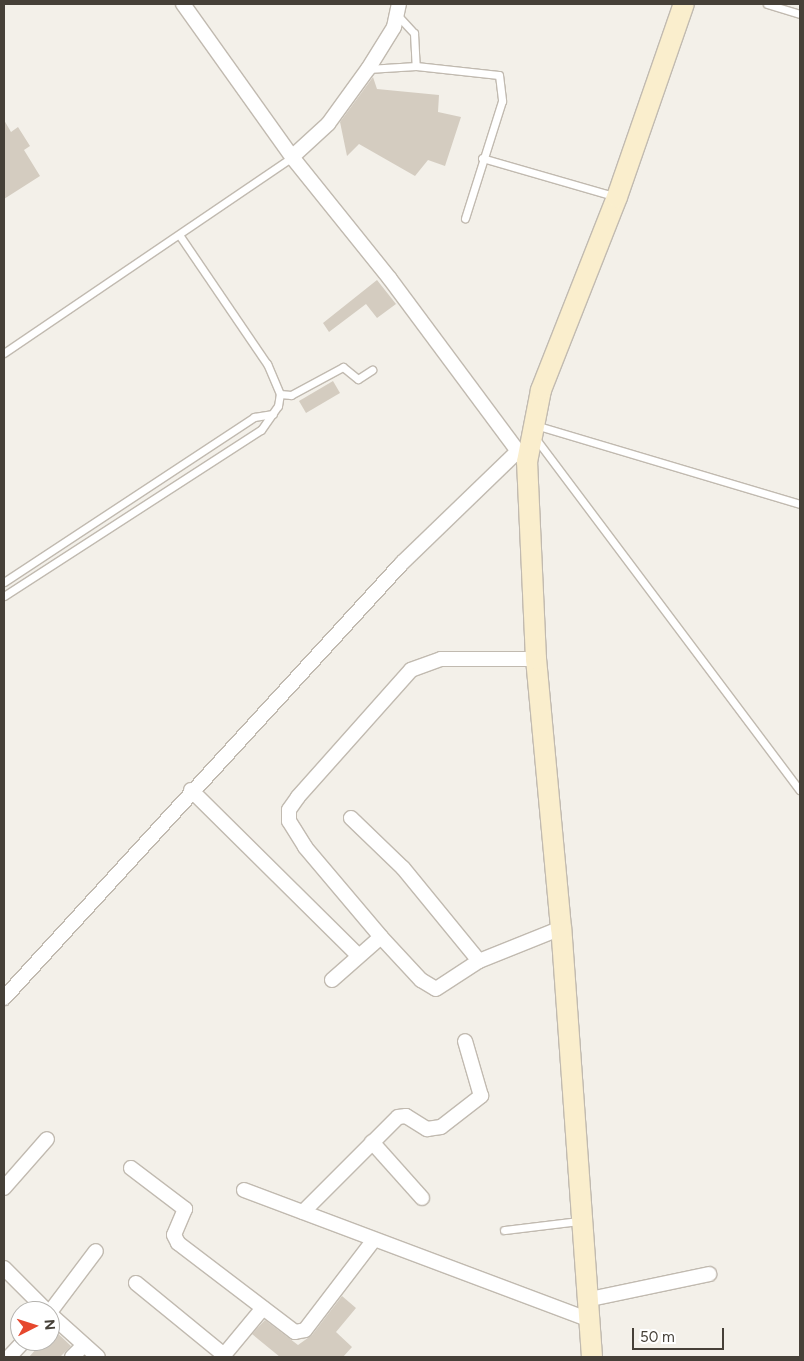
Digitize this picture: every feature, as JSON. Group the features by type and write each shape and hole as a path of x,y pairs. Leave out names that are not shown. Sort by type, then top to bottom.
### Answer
{"main road":[{"path":"592,1357 586,1310 561,928 536,660 522,457 541,390 617,197 684,4"}],"street":[{"path":"4,998 191,790 423,541 522,457 390,279 292,157 183,4"},
{"path":"292,157 328,124 368,69 399,10"},
{"path":"536,660 442,659 411,670 289,810 293,833 381,936 422,980 436,989 479,960 561,928"},
{"path":"191,790 358,955"},
{"path":"351,818 403,868 479,960"},
{"path":"332,980 381,936"},
{"path":"303,1212 372,1142 402,1115 434,1129 446,1125 481,1096 465,1040"},
{"path":"4,1188 47,1139"},
{"path":"372,1142 422,1198"},
{"path":"131,1168 185,1209 174,1235 178,1243 288,1328 305,1330 372,1242"},
{"path":"244,1190 303,1212 372,1242 586,1310 709,1274"},
{"path":"57,1301 96,1251"},
{"path":"4,1268 38,1301"},
{"path":"136,1283 224,1354 263,1308"},
{"path":"60,1323 82,1346 98,1357"},
{"path":"72,1357 82,1346"}],"lane":[{"path":"767,4 800,14"},
{"path":"399,10 414,33 416,66"},
{"path":"368,69 416,66 499,75 502,101 482,158 465,218"},
{"path":"4,353 180,236 292,157"},
{"path":"482,158 617,197"},
{"path":"4,596 261,430 273,414 280,394 267,364 180,236"},
{"path":"280,394 291,395 343,367 358,379 372,370"},
{"path":"4,582 254,417 273,414"},
{"path":"531,428 800,504"},
{"path":"531,428 800,790"},
{"path":"504,1230 580,1221"}],"building":[{"path":"373,77 377,89 439,95 438,112 461,117 445,166 428,160 415,176 359,144 347,156 340,122"},
{"path":"4,120 11,132 18,127 30,146 24,150 40,176 4,199"},
{"path":"377,280 396,304 377,318 366,304 329,332 323,323"},
{"path":"333,381 340,393 306,413 299,401"},
{"path":"342,1296 356,1308 336,1332 352,1347 343,1357 280,1357 252,1334 265,1320 298,1345 312,1335"},
{"path":"60,1336 71,1346 60,1357 29,1357 34,1351 60,1351"}]}
